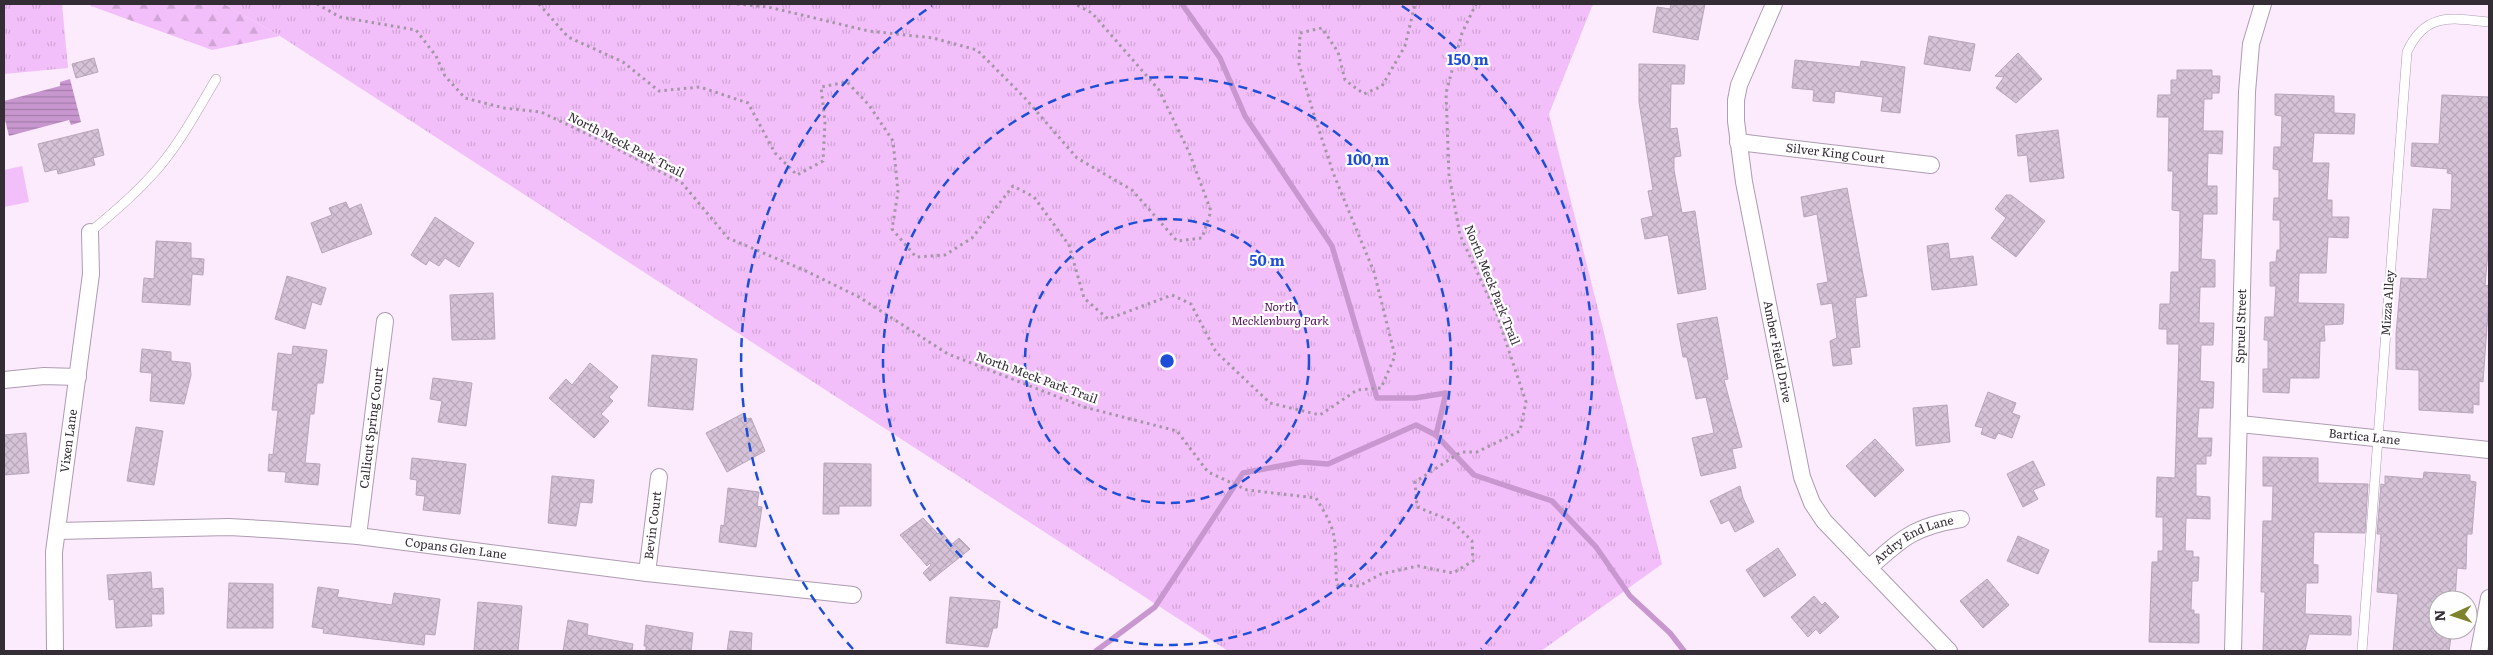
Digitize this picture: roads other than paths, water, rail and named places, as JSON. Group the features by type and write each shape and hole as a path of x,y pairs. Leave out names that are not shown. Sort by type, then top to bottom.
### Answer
{"street":[{"name":"Amber Field Drive","path":"1774,4 1739,85 1736,100 1738,142 1744,182 1802,477 1812,503 1824,521 1949,651"},
{"name":"Spruel Street","path":"2233,651 2247,92 2251,44 2263,4"},
{"name":"Silver King Court","path":"1738,142 1931,165"},
{"name":"Vixen Lane","path":"55,651 53,603 56,531 91,274 90,232"},
{"name":"Callicut Spring Court","path":"358,536 385,321"},
{"path":"4,380 44,376 78,377"},
{"name":"Bartica Lane","path":"2240,424 2489,450"},
{"name":"Bevin Court","path":"647,573 659,478"},
{"name":"Ardry End Lane","path":"1869,568 1910,533 1926,526 1961,519"},
{"name":"Copans Glen Lane","path":"56,531 230,527 358,536 647,573 853,594"},
{"path":"2478,651 2489,598"}],"lane":[{"name":"Mizza Alley","path":"2362,651 2407,52 2414,35 2432,22 2462,20 2489,22"},
{"path":"90,232 119,209 153,174 186,130 216,79"}],"waterway":[{"path":"1182,4 1220,58 1245,116 1332,246 1377,398 1415,398 1446,393 1436,435"},
{"path":"1096,651 1155,607 1243,473 1301,462 1328,464 1416,425 1436,435 1474,475 1552,501 1596,547 1630,596 1670,633 1684,651"}],"park label":[{"name":"North Mecklenburg Park","path":"1280,314"}]}
